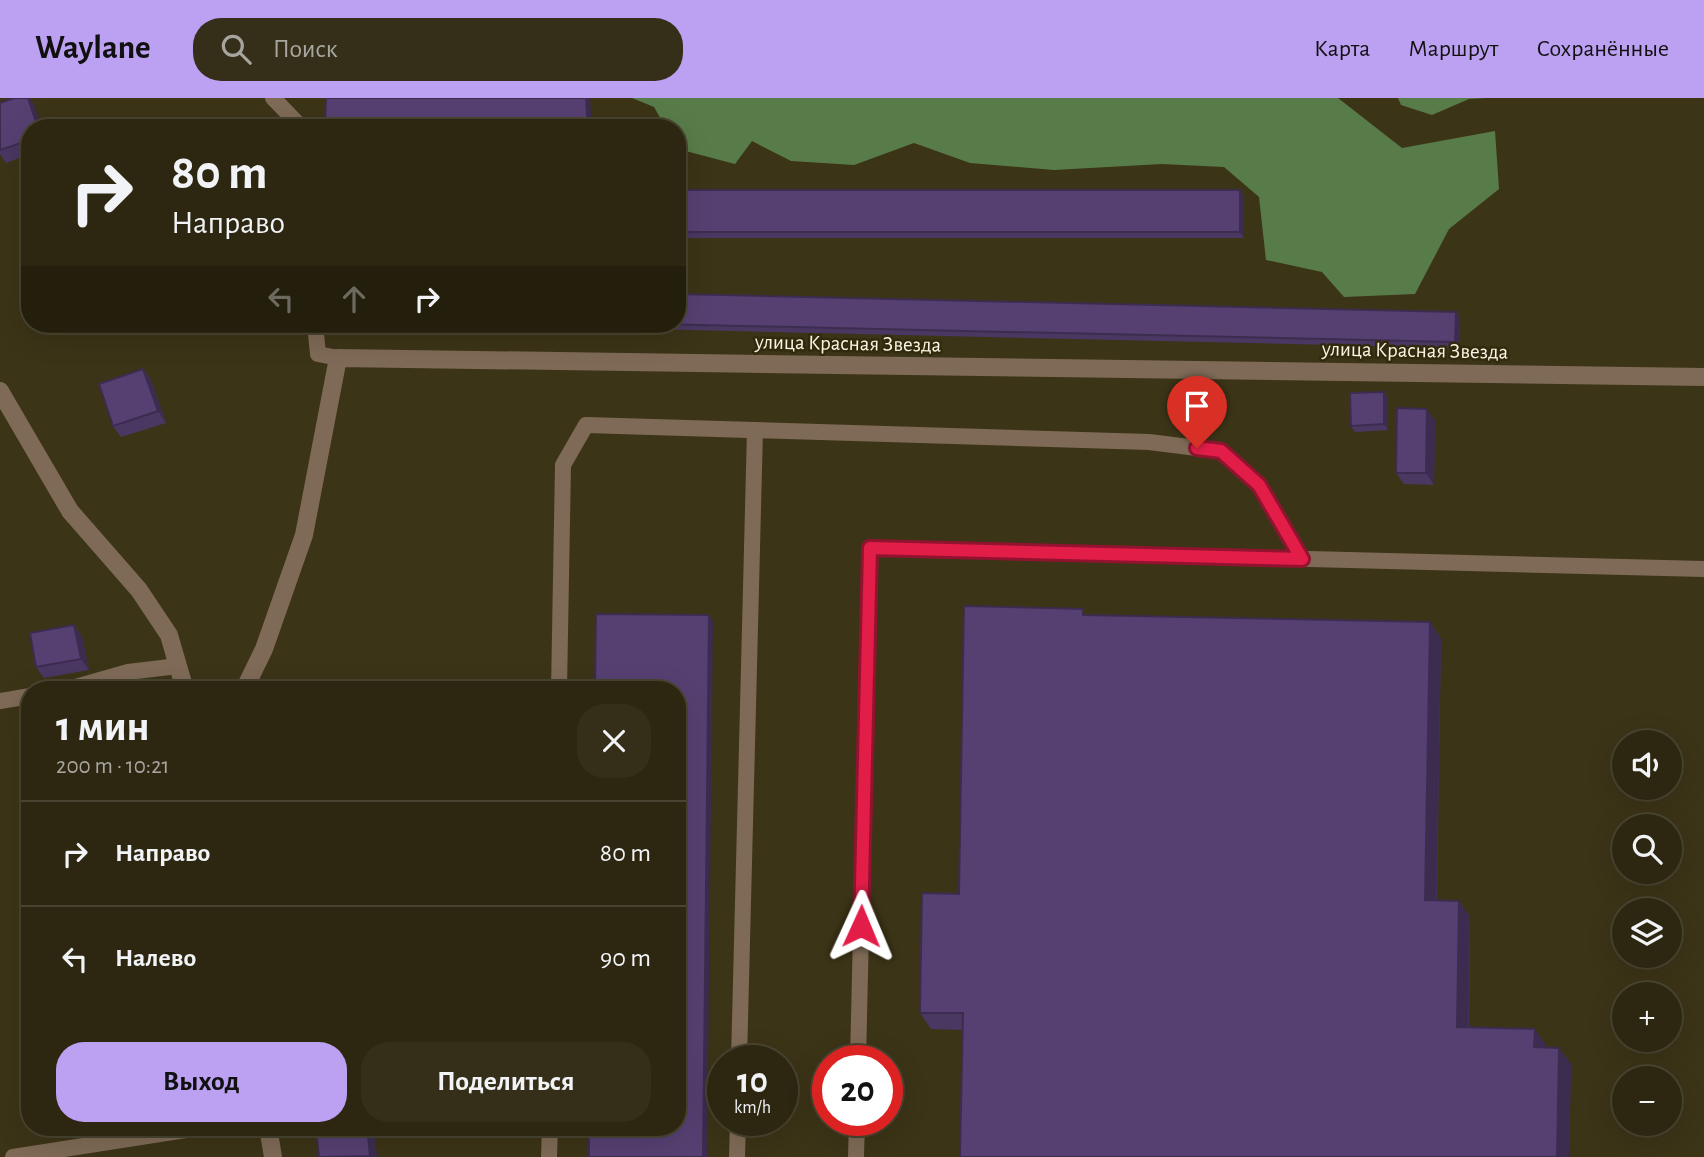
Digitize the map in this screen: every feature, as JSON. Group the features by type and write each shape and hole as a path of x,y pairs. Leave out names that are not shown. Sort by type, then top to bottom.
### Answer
{"street":[{"name":"улица Красная Звезда","path":"338,358 1704,377"},
{"path":"248,681 264,649 304,535 338,358"},
{"path":"0,391 70,511 139,590 169,635 182,681"},
{"path":"270,1136 273,1157"}],"lane":[{"path":"273,98 293,119"},
{"path":"316,333 318,355 338,358"},
{"path":"559,681 563,465 586,425 1149,442 1221,451 1259,485 1302,559"},
{"path":"739,1045 755,430"},
{"path":"858,1045 870,548 1704,569"},
{"path":"96,681 128,672 178,666"},
{"path":"0,701 21,698"},
{"path":"13,1157 147,1136"},
{"path":"549,1157 550,1136"},
{"path":"737,1157 738,1136"},
{"path":"856,1136 856,1157"}],"green space":[{"path":"632,98 1338,98 1402,148 1495,131 1499,189 1449,229 1415,294 1344,297 1322,272 1266,260 1259,197 1224,167 1162,164 1054,170 970,163 914,143 854,165 791,161 752,141 735,164 686,151 686,119 661,119 654,107"},
{"path":"1398,98 1487,98 1469,99 1432,115 1401,105"}],"building":[{"path":"14,98 28,98 35,119 21,119 21,143 0,150 0,103"},
{"path":"326,98 586,98 587,119 325,119"},
{"path":"686,190 1240,190 1240,232 686,232"},
{"path":"686,294 1456,312 1455,342 686,325"},
{"path":"143,369 158,411 113,426 99,384"},
{"path":"1384,392 1384,424 1351,426 1350,393"},
{"path":"1397,408 1427,409 1426,473 1396,473"},
{"path":"964,606 1083,609 1083,615 1430,622 1425,900 1459,901 1457,1027 1535,1029 1534,1047 1559,1048 1557,1157 960,1157 963,1013 920,1013 922,893 959,894"},
{"path":"596,614 709,615 703,1157 589,1157 589,1136 686,1136 686,681 595,681"},
{"path":"74,625 81,659 36,667 30,633"},
{"path":"317,1136 368,1136 370,1156 319,1157"}],"route":[{"path":"861,926 870,548 1302,559 1259,485 1221,451 1197,448"}]}
